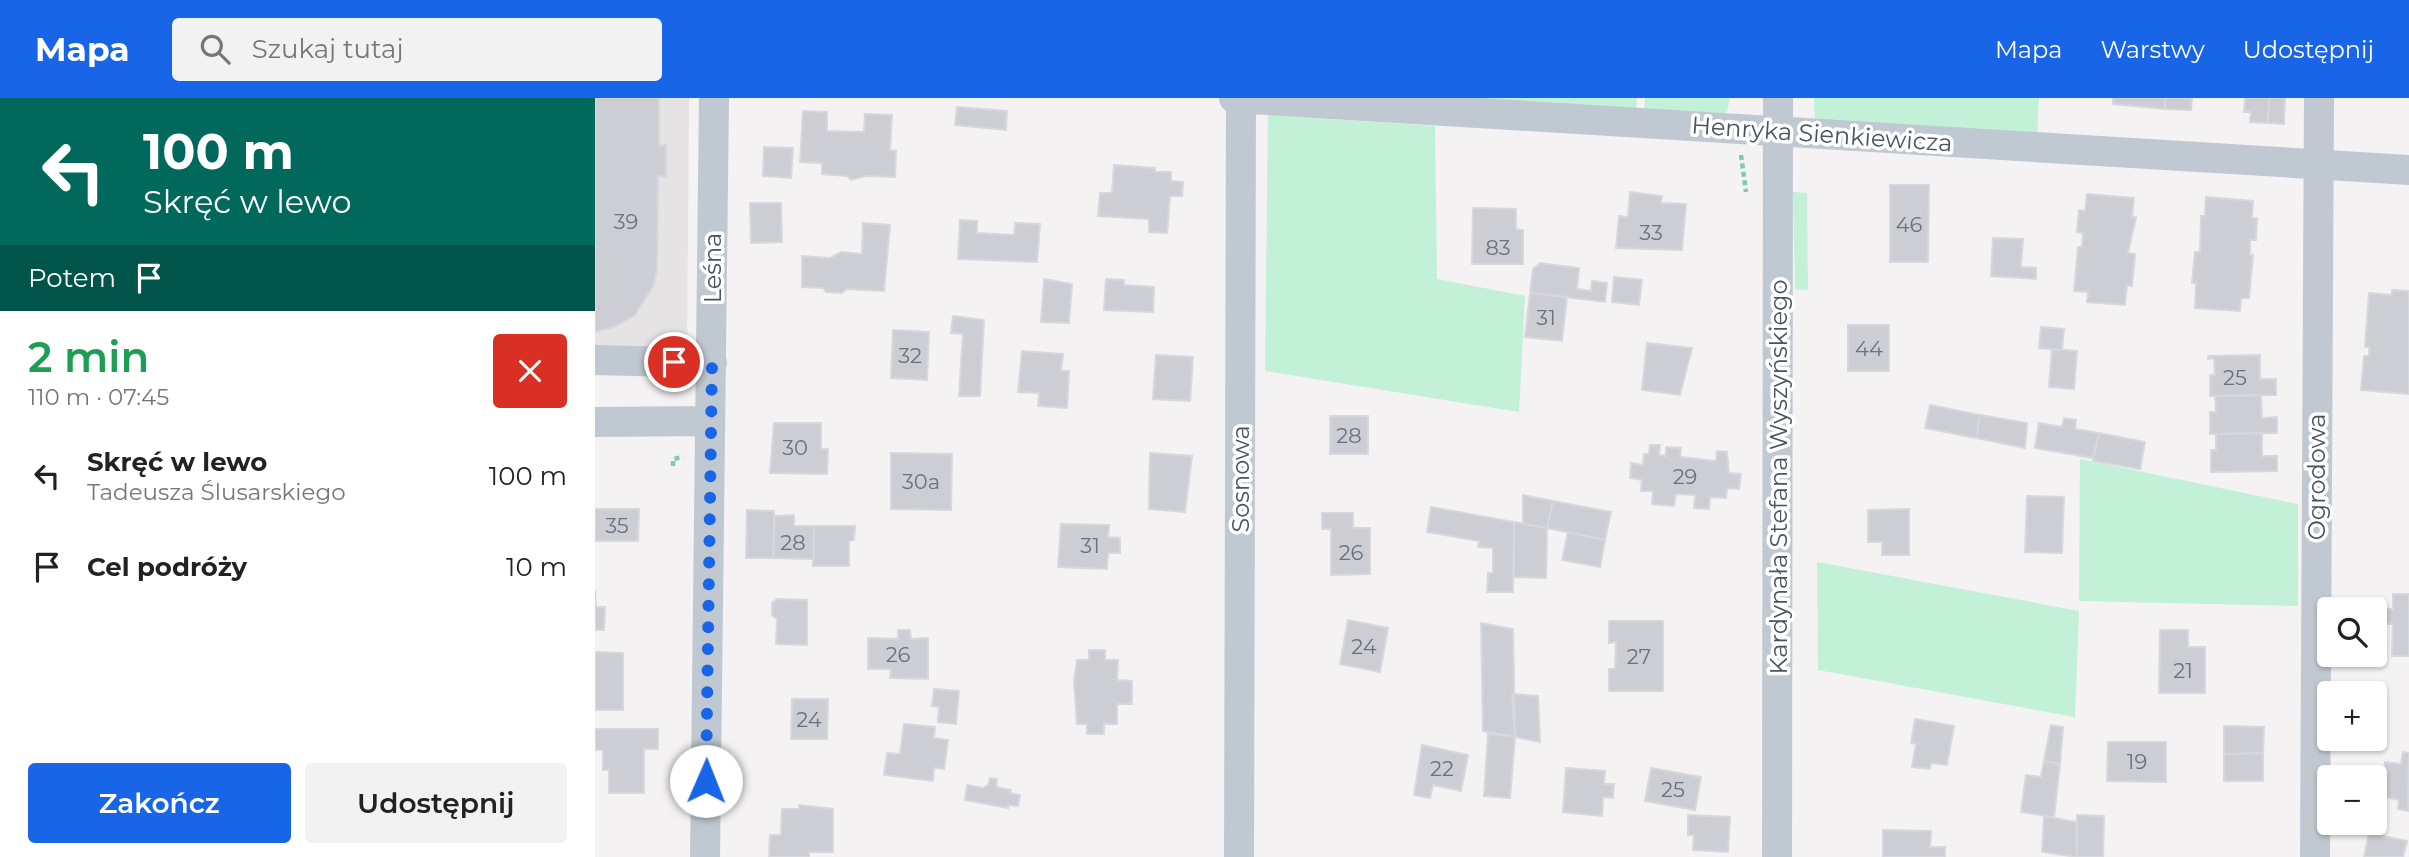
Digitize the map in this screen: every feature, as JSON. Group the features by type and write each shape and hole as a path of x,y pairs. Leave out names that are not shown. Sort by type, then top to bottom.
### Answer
{"street":[{"name":"Leśna","path":"705,857 714,98"},
{"name":"Kardynała Stefana Wyszyńskiego","path":"1777,857 1778,98"},
{"name":"Ogrodowa","path":"2315,857 2319,98"},
{"name":"Henryka Sienkiewicza","path":"1238,99 2317,167 2409,170"},
{"name":"Sosnowa","path":"1238,99 1239,857"},
{"path":"595,360 712,363"},
{"path":"595,422 710,421"}],"shaded area":[{"path":"595,98 689,98 687,357 595,357"}],"green space":[{"path":"1463,98 1637,98 1636,110"},
{"path":"1645,98 1730,98 1727,112 1721,115 1644,111"},
{"path":"1814,98 2039,98 2037,136 1815,121"},
{"path":"1268,115 1435,126 1437,279 1525,296 1519,412 1265,371"},
{"path":"1793,192 1807,193 1808,290 1795,289"},
{"path":"2080,459 2298,504 2298,606 2079,601"},
{"path":"1817,562 2079,611 2075,717 1818,670"}],"building":[{"path":"595,98 659,98 659,145 666,145 666,177 658,176 657,269 654,285 635,315 614,327 595,332"},
{"path":"2113,98 2165,98 2165,109 2113,104"},
{"path":"2165,98 2192,98 2191,110 2165,109"},
{"path":"2245,98 2269,98 2268,123 2250,122 2251,112 2244,112"},
{"path":"2269,98 2285,98 2284,124 2268,123"},
{"path":"957,107 1007,111 1006,130 955,125"},
{"path":"803,111 827,112 827,131 864,132 865,114 892,115 890,150 896,151 895,177 866,176 851,180 847,176 822,174 822,163 800,162"},
{"path":"764,147 793,148 791,178 763,176"},
{"path":"1114,165 1155,168 1155,172 1171,172 1171,181 1183,182 1182,196 1170,196 1167,233 1149,232 1149,219 1098,216 1100,193 1112,193"},
{"path":"1890,185 1929,185 1928,262 1890,262"},
{"path":"1630,192 1662,196 1661,203 1686,204 1682,250 1616,248 1619,216 1628,217"},
{"path":"2087,194 2134,198 2132,217 2136,217 2128,253 2135,254 2132,286 2127,285 2125,305 2087,302 2088,292 2074,291 2078,247 2082,247 2083,233 2077,232 2079,210 2085,211"},
{"path":"2206,197 2253,201 2252,218 2257,218 2256,240 2250,240 2250,255 2253,255 2249,298 2241,298 2240,311 2195,308 2196,283 2192,283 2195,252 2200,252 2201,216 2205,216"},
{"path":"750,203 781,203 782,242 751,243"},
{"path":"1473,208 1516,209 1516,229 1523,230 1523,264 1472,264"},
{"path":"960,220 977,221 977,233 1014,235 1015,223 1040,224 1037,262 958,259"},
{"path":"863,223 890,225 884,291 846,289 842,293 826,292 823,288 802,287 802,256 830,258 841,252 862,254"},
{"path":"1993,238 2023,239 2021,267 2036,268 2036,279 1991,276"},
{"path":"1540,263 1579,268 1577,289 1591,291 1592,281 1607,283 1605,302 1530,293 1533,269"},
{"path":"1614,277 1642,280 1639,305 1612,302"},
{"path":"1044,279 1072,284 1069,323 1041,322"},
{"path":"1106,279 1124,280 1124,285 1154,287 1153,312 1104,310"},
{"path":"2392,290 2409,291 2409,394 2361,390 2364,356 2369,356 2369,347 2365,347 2369,293 2392,295"},
{"path":"1530,293 1567,297 1562,341 1525,337"},
{"path":"953,316 984,320 980,396 959,396 963,334 951,333"},
{"path":"1848,325 1889,325 1889,371 1848,371"},
{"path":"2041,327 2064,329 2062,350 2039,348"},
{"path":"893,330 929,332 927,380 891,378"},
{"path":"1647,343 1692,348 1680,395 1642,390"},
{"path":"2052,349 2077,351 2074,389 2049,387"},
{"path":"1022,351 1063,354 1061,371 1069,371 1067,408 1038,406 1039,393 1018,392"},
{"path":"1156,355 1193,357 1190,401 1153,399"},
{"path":"2260,355 2260,379 2276,379 2276,395 2210,396 2210,375 2215,375 2214,358 2208,359 2208,356"},
{"path":"2261,395 2262,418 2277,417 2277,433 2210,434 2210,412 2216,412 2215,396"},
{"path":"1930,405 1980,415 1976,438 1925,428"},
{"path":"1980,415 2027,423 2025,448 1976,438"},
{"path":"1330,416 1368,416 1368,454 1330,454"},
{"path":"2064,418 2076,420 2075,429 2099,433 2093,458 2035,448 2039,423 2062,427"},
{"path":"774,423 821,423 821,449 828,449 827,474 770,473"},
{"path":"2099,433 2145,442 2140,469 2093,461"},
{"path":"2262,433 2262,456 2277,456 2277,471 2211,472 2211,450 2216,450 2216,434"},
{"path":"1650,445 1660,445 1659,455 1666,456 1666,447 1681,448 1680,457 1716,461 1717,451 1727,452 1729,473 1741,474 1739,489 1727,488 1726,498 1710,497 1709,509 1694,508 1695,495 1676,494 1674,506 1652,504 1653,491 1641,491 1642,480 1630,478 1631,463 1643,465 1644,454 1649,454"},
{"path":"891,453 952,454 951,510 891,509"},
{"path":"1150,453 1192,456 1185,512 1149,509"},
{"path":"1523,495 1553,501 1547,528 1523,524"},
{"path":"2027,496 2064,497 2062,553 2025,552"},
{"path":"1553,501 1611,512 1605,540 1547,528"},
{"path":"1431,507 1514,522 1513,592 1487,592 1488,573 1493,573 1493,548 1478,547 1479,541 1427,532"},
{"path":"595,509 639,509 638,541 595,541"},
{"path":"1909,509 1909,555 1882,555 1882,542 1868,542 1868,510"},
{"path":"747,510 774,511 773,558 746,558"},
{"path":"1322,513 1353,513 1353,528 1370,528 1370,574 1331,575 1331,529 1322,529"},
{"path":"794,515 794,526 814,526 814,559 773,558 775,516"},
{"path":"1514,522 1547,528 1546,578 1514,577"},
{"path":"1061,524 1109,525 1108,537 1120,538 1120,553 1108,553 1107,569 1058,567"},
{"path":"814,526 855,526 854,540 849,541 849,566 813,566"},
{"path":"1568,532 1605,540 1600,567 1562,560"},
{"path":"595,590 596,607 605,607 604,630 595,630"},
{"path":"2393,594 2409,594 2409,656 2392,656 2393,624 2387,624 2387,609 2393,609"},
{"path":"777,599 807,600 807,645 776,644 777,619 772,615 772,603"},
{"path":"1348,620 1388,628 1380,672 1340,664"},
{"path":"1609,621 1663,621 1663,691 1609,691 1609,669 1615,669 1616,642 1609,643"},
{"path":"1481,623 1513,629 1515,737 1483,731"},
{"path":"898,630 910,630 911,639 928,638 928,679 890,678 891,669 868,669 868,638 898,639"},
{"path":"2160,630 2188,630 2188,647 2205,647 2205,693 2159,693"},
{"path":"1089,650 1105,650 1105,660 1118,660 1117,680 1132,681 1132,704 1117,704 1117,724 1104,724 1104,734 1087,734 1087,724 1077,724 1074,681 1077,660 1089,660"},
{"path":"595,652 623,653 623,710 595,710"},
{"path":"934,689 959,691 956,724 938,722 939,707 932,706"},
{"path":"1512,694 1538,696 1540,742 1515,737"},
{"path":"792,699 828,699 827,739 791,739"},
{"path":"1915,719 1954,726 1947,765 1931,763 1930,769 1912,767 1916,744 1911,743"},
{"path":"904,724 935,727 934,738 948,740 944,769 934,768 933,781 884,775 887,753 900,754"},
{"path":"2051,725 2063,727 2060,764 2044,761"},
{"path":"2224,726 2264,727 2263,753 2224,754"},
{"path":"595,729 658,729 658,749 644,749 644,793 609,793 609,770 603,770 603,750 595,750"},
{"path":"1488,733 1515,737 1510,798 1484,796"},
{"path":"2108,742 2166,742 2166,782 2107,781"},
{"path":"1422,745 1468,755 1461,791 1433,785 1430,798 1414,795"},
{"path":"2403,752 2409,753 2408,811 2398,809 2399,800 2387,797 2385,762 2401,764"},
{"path":"2263,753 2263,781 2224,781 2224,754"},
{"path":"2044,761 2060,764 2054,817 2021,812 2026,775 2041,777"},
{"path":"1566,768 1605,771 1604,784 1614,784 1613,798 1603,797 1602,816 1563,812"},
{"path":"1651,768 1701,777 1695,810 1645,801"},
{"path":"990,778 997,779 996,787 1020,795 1018,806 1008,805 1008,808 965,800 967,785 983,788 988,785"},
{"path":"799,805 833,809 833,852 809,852 809,857 769,857 770,835 781,835 782,809 799,809"},
{"path":"1688,815 1730,817 1728,852 1693,850 1694,835 1688,835"},
{"path":"2077,815 2104,816 2103,857 2077,857"},
{"path":"2044,816 2076,822 2077,857 2042,852"},
{"path":"1883,830 1931,831 1930,847 1945,847 1945,857 1883,857"},
{"path":"2369,835 2407,841 2403,857 2364,857"}],"route":[{"path":"674,362 712,363 706,781"}]}
